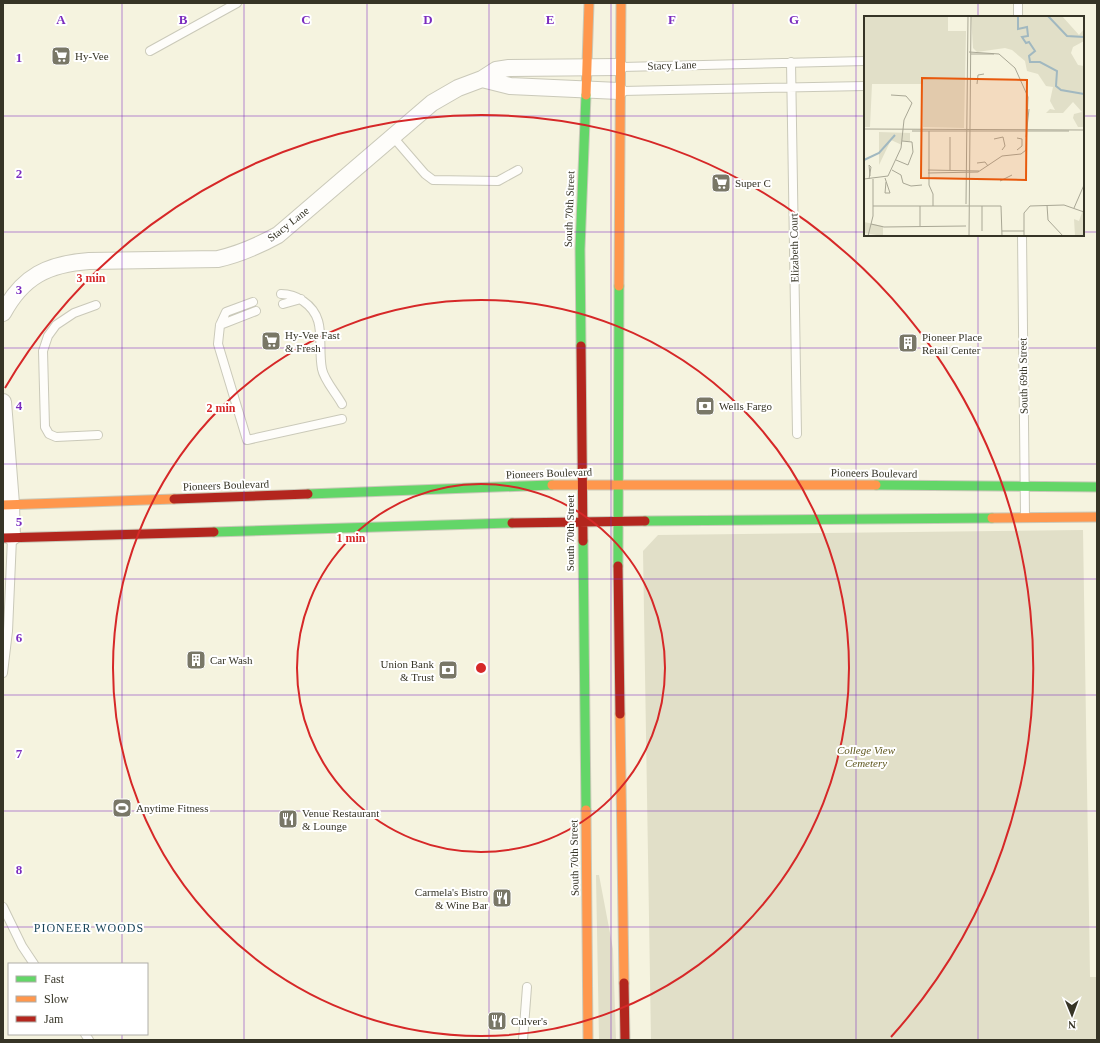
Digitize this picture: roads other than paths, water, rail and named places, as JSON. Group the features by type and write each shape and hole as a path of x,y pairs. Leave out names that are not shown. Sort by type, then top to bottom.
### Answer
{"main road":[{"name":"South 70th Street","path":"588,1040 580,249 589,3"},
{"path":"621,3 619,67 617,520 625,1040"},
{"name":"Pioneers Boulevard","path":"7,504 582,484 796,484 1097,487"},
{"path":"7,538 582,520 1097,517"}],"street":[{"name":"Stacy Lane","path":"3,313 10,299 22,285 39,273 54,266 70,262 89,261 218,259 239,254 258,247 278,235 432,104 458,88 482,79 496,70 509,68 619,67"},
{"path":"482,79 510,86 619,91"},
{"path":"3,402 7,538"}],"lane":[{"path":"150,51 238,3"},
{"path":"1018,3 1018,16"},
{"name":"Stacy Lane","path":"619,67 864,61"},
{"name":"Elizabeth Court","path":"791,62 797,434"},
{"path":"619,91 864,86"},
{"path":"393,137 425,174 433,180 498,180 518,170"},
{"name":"South 69th Street","path":"1022,236 1025,517"},
{"path":"281,294 290,294 301,300 312,307 319,318 322,370 342,404"},
{"path":"283,304 301,300"},
{"path":"253,302 226,312 220,325 218,344 247,440 342,419"},
{"path":"96,305 74,313 56,325 48,336 43,351 43,358 45,427 49,434 56,437 98,435"},
{"path":"220,325 256,311"},
{"path":"3,673 8,631 7,538"},
{"path":"3,907 22,946 33,963"},
{"path":"523,1040 526,987"}],"place":[{"name":"Hy-Vee","path":"61,56"},
{"name":"Super C","path":"721,183"},
{"name":"Hy-Vee Fast & Fresh","path":"271,341"},
{"name":"Pioneer Place Retail Center","path":"908,343"},
{"name":"Wells Fargo","path":"705,406"},
{"name":"Car Wash","path":"196,660"},
{"name":"Union Bank & Trust","path":"448,670"},
{"name":"Anytime Fitness","path":"122,808"},
{"name":"Venue Restaurant & Lounge","path":"288,819"},
{"name":"Carmela's Bistro & Wine Bar","path":"502,898"},
{"name":"Culver's","path":"497,1021"}],"district":[{"name":"PIONEER WOODS","path":"89,928"}],"park label":[{"name":"College View Cemetery","path":"866,756"}]}
